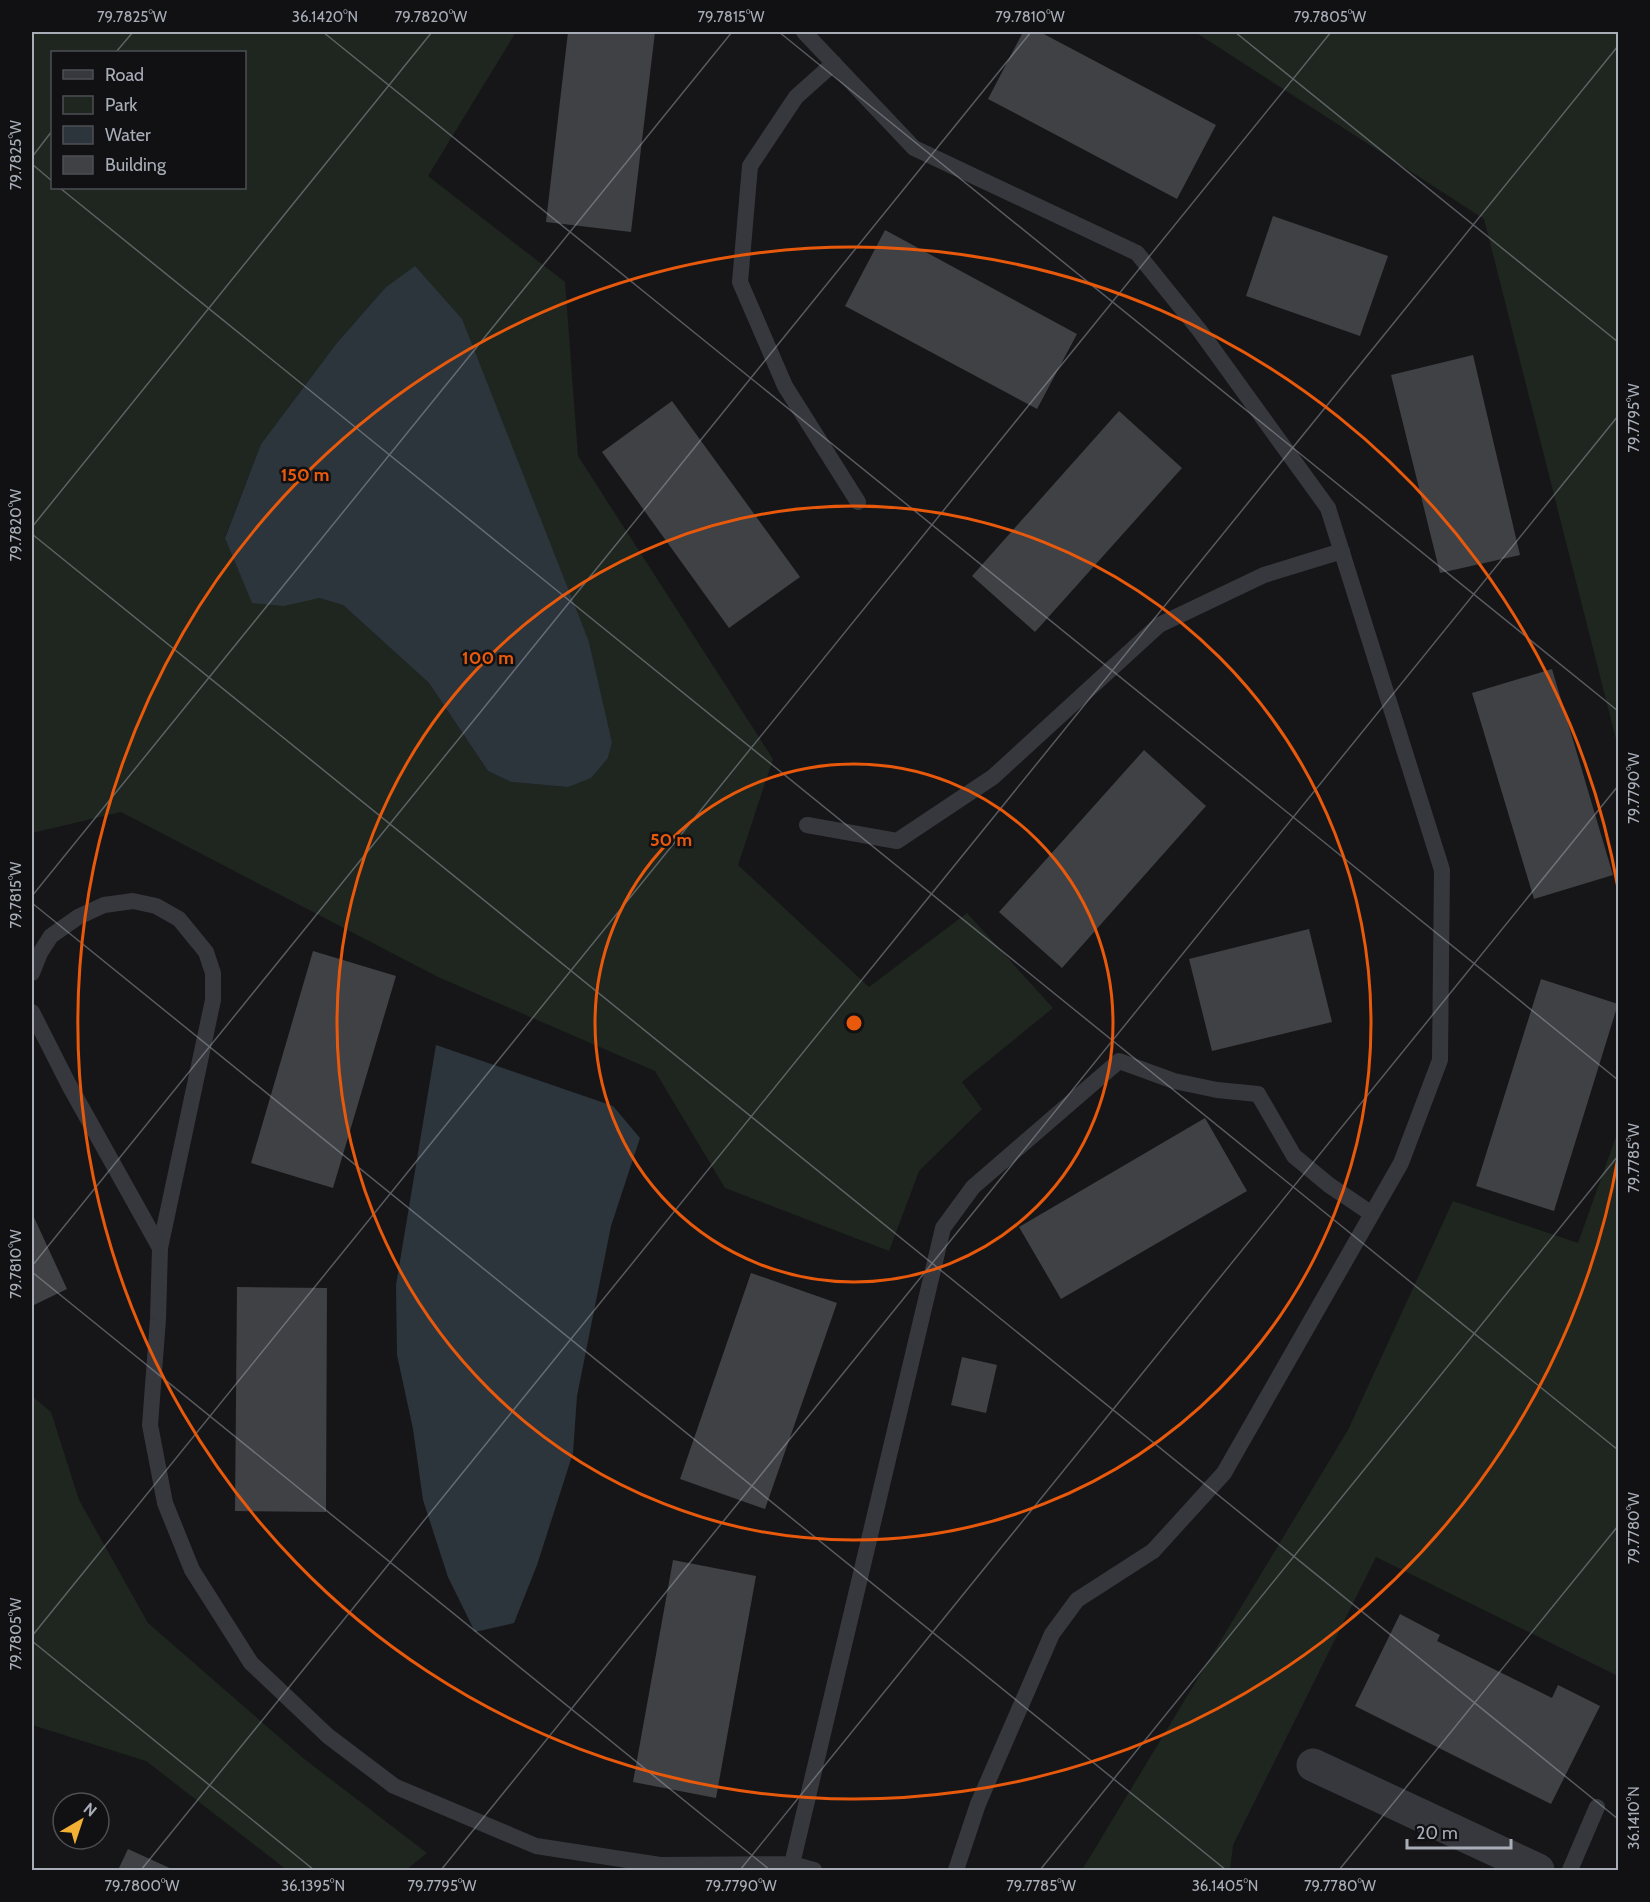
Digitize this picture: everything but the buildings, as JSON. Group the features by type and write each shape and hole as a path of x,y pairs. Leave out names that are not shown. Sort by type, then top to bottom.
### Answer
{"street":[{"path":"1313,1765 1538,1870"}],"lane":[{"path":"804,32 914,148 1137,253 1200,331 1328,508 1442,870 1440,1060 1401,1163 1224,1473 1153,1551 1077,1600 1052,1634 978,1804 956,1870"},
{"path":"834,63 796,97 750,166 740,282 785,386 858,502"},
{"path":"807,825 897,840 993,777 1159,625 1264,575 1342,551"},
{"path":"32,973 40,953 51,936 78,916 104,905 133,901 156,906 179,919 206,951 213,973 213,1000 160,1248 158,1319 150,1425 165,1503 192,1570 251,1663 328,1736 394,1786 536,1846 660,1865 792,1864 814,1870"},
{"path":"32,1012 69,1085 160,1248"},
{"path":"792,1864 943,1228 973,1187 1119,1061 1174,1081 1217,1090 1258,1094 1294,1156 1329,1185 1372,1214"},
{"path":"1570,1870 1597,1807"}],"green space":[{"path":"32,32 516,32 428,176 565,282 578,456 773,759 738,865 869,987 967,913 1053,1008 962,1082 982,1109 919,1171 889,1251 725,1188 655,1071 438,977 121,812 32,833","holes":["385,288 589,642 612,742 608,758 568,787 511,782 488,771 429,683 343,605 319,598 252,602 225,537 261,444 336,344"]},
{"path":"1195,32 1618,32 1618,747 1484,219"},
{"path":"1618,1131 1618,1676 1376,1557 1233,1845 1230,1870 1082,1870 1348,1430 1453,1201 1578,1243"},
{"path":"32,1396 51,1412 79,1500 148,1623 303,1758 427,1853 406,1870 287,1870 146,1761 32,1725"}],"water":[{"path":"415,266 462,319 589,642 612,742 608,758 591,778 568,787 511,782 488,771 429,683 343,605 319,598 284,606 252,603 225,538 261,444 336,344 385,288"},
{"path":"436,1045 613,1106 640,1138 611,1226 577,1396 573,1453 537,1565 514,1623 475,1632 448,1577 423,1500 413,1429 397,1355 396,1285"}]}
